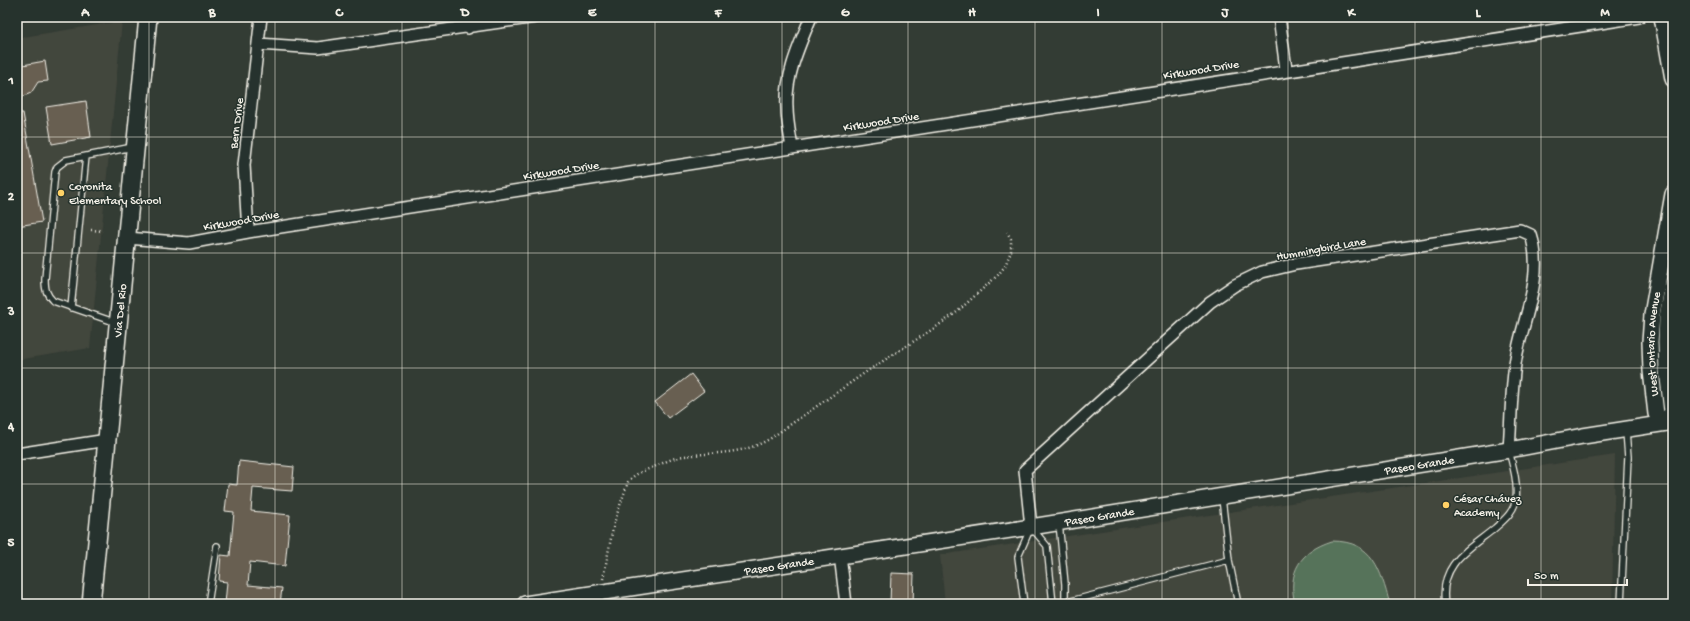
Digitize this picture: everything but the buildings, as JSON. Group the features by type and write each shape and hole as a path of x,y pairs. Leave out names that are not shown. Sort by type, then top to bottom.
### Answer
{"main road":[{"name":"Via Del Rio","path":"91,604 148,17"},
{"path":"1662,17 1673,80"},
{"name":"West Ontario Avenue","path":"1673,194 1652,315 1650,342 1651,371 1656,414 1669,423 1672,411 1667,370 1666,342 1667,317 1673,284"},
{"name":"Paseo Grande","path":"524,604 1031,527 1669,423"}],"street":[{"name":"Bern Drive","path":"248,232 244,165 261,17"},
{"path":"258,44 318,48 468,22 536,17"},
{"path":"792,148 787,108 790,77 798,48 811,17"},
{"path":"1279,17 1286,69"},
{"name":"Kirkwood Drive","path":"127,238 189,243 248,232 792,148 1286,69 1639,17"},
{"name":"Hummingbird Lane","path":"1031,527 1025,470 1210,302 1235,285 1262,272 1296,264 1520,230 1531,235 1536,248 1531,301 1515,364 1509,450"},
{"path":"17,454 107,440"},
{"path":"840,555 846,604"}],"lane":[{"path":"17,18 21,17"},
{"path":"118,324 53,301 47,295 45,290 45,279 55,172 57,167 66,160 135,147"},
{"path":"72,308 86,156"},
{"path":"1621,604 1628,457 1626,430"},
{"path":"1445,604 1444,592 1447,573 1460,556 1507,518 1516,500 1515,477 1509,450"},
{"path":"1221,496 1229,560 1238,604"},
{"path":"1059,522 1065,584 1065,604"},
{"path":"1024,604 1018,557 1031,527 1047,546 1053,604"},
{"path":"208,604 217,546"},
{"path":"1059,604 1065,604 1229,560"}],"path":[{"path":"91,230 103,231"},
{"path":"604,574 614,523 628,482 631,478 641,471 679,456 718,454 739,451 752,448 767,440 957,312 998,275 1005,266 1011,251 1010,239 1007,232"}],"shaded area":[{"name":"Coronita Elementary School","path":"122,21 90,348 17,360 17,38"},
{"name":"César Chávez Academy","path":"1615,455 1612,604 945,604 940,555"}],"green space":[{"path":"1332,541 1346,542 1357,546 1366,552 1378,569 1390,604 1295,604 1293,582 1298,564 1312,551 1321,545"}],"place":[{"name":"Coronita Elementary School","path":"61,193"},
{"name":"César Chávez Academy","path":"1446,505"}]}
